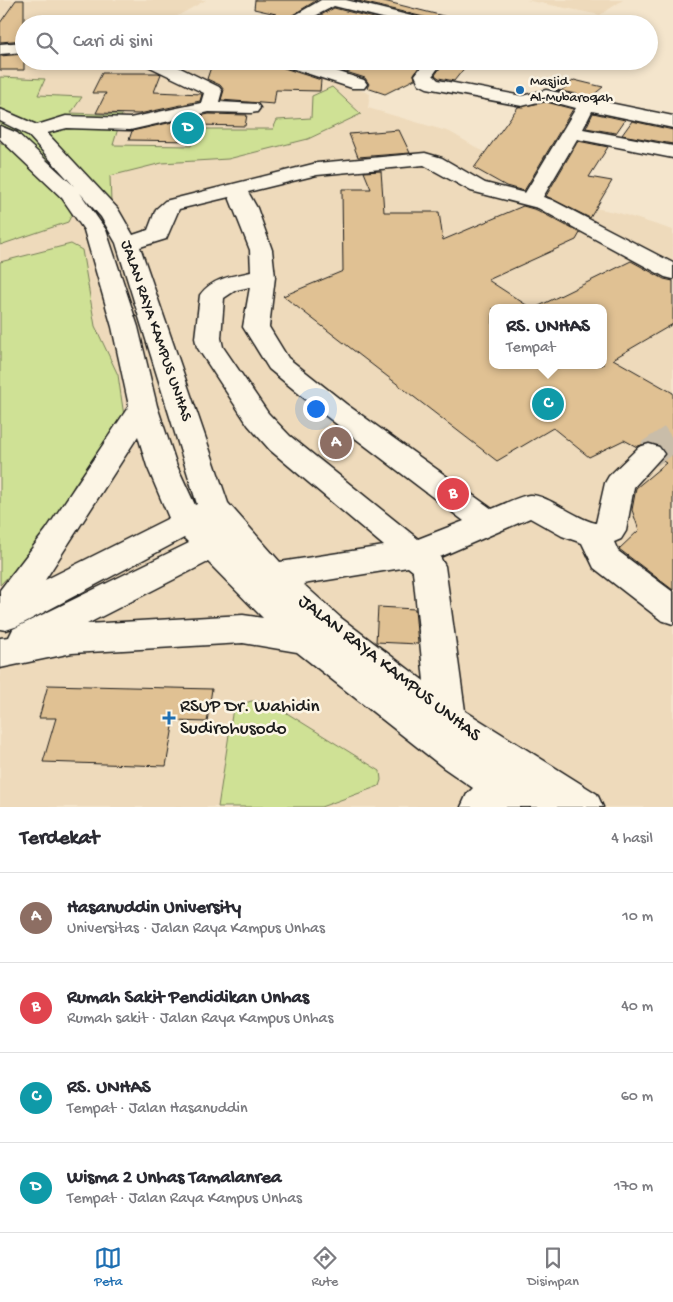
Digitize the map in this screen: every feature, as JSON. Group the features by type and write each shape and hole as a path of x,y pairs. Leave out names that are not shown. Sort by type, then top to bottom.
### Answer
{"street":[{"path":"304,15 330,0 391,15"},
{"path":"0,50 15,48"},
{"path":"170,70 213,91 209,107"},
{"path":"315,70 358,84"},
{"path":"429,70 424,77 433,84 522,101 546,95 673,122"},
{"path":"66,122 68,103"},
{"path":"535,194 587,105"},
{"path":"35,131 66,122 130,124 209,107 251,108"},
{"name":"JALAN RAYA KAMPUS UNHAS","path":"0,114 35,131 110,214 126,242 200,515"},
{"name":"JALAN RAYA KAMPUS UNHAS","path":"0,132 10,138 70,194 95,230 126,327 143,406 162,466 200,515 224,540 306,639 489,779 536,807"},
{"path":"571,132 673,152"},
{"path":"100,246 151,238 158,234 167,209 172,205 235,188 317,169 425,159 436,162 478,188 545,204 673,272"},
{"path":"235,188 257,236 263,265 256,328 278,363 336,410 489,523"},
{"path":"263,277 228,284 212,295 208,338 212,352 258,419 280,443 422,560 447,720"},
{"path":"0,617 33,575 70,522 143,406"},
{"path":"422,560 489,523 530,506 538,508 574,528 595,535 610,531 620,483 649,454"},
{"path":"273,576 422,560 544,513"},
{"path":"0,617 200,515"},
{"path":"595,535 605,559 673,610"},
{"path":"0,652 224,540"},
{"name":"JALAN RAYA KAMPUS UNHAS","path":"224,540 273,576 329,628 447,720 489,779 582,807"},
{"path":"0,652 72,639 217,630 243,629 306,639"}],"shaded area":[{"path":"0,0 206,0 179,15 15,15 15,70 307,70 370,94 368,108 450,132 508,166 495,187 619,213 673,230 673,807 0,807"},
{"path":"526,0 623,0 600,15"}],"green space":[{"path":"0,77 45,79 38,95 82,97 71,113 122,115 113,145 191,146 205,129 273,129 277,120 311,118 312,96 332,87 361,114 308,139 228,159 162,163 110,176 111,202 79,211 62,174 14,131 0,124"},
{"path":"0,142 35,168 73,212 68,222 0,245"},
{"path":"71,244 82,250 95,326 118,375 124,416 75,484 49,534 0,585 0,262"},
{"path":"251,701 269,702 380,771 381,780 379,786 321,807 218,807 233,708"}],"building":[{"path":"16,0 24,0 24,15 15,15 15,41 0,42 0,23"},
{"path":"255,0 317,0 293,15 273,15 276,14 254,9"},
{"path":"354,0 380,0 439,15 416,15"},
{"path":"334,8 362,15 321,15"},
{"path":"15,55 15,70 0,70 0,56"},
{"path":"210,70 290,70 321,80 320,91 276,90 274,104 221,100 224,90 220,85 207,79"},
{"path":"340,70 417,70 414,74 415,79 385,94 367,88 369,84 365,78"},
{"path":"439,70 463,70 454,81 439,78 435,75"},
{"path":"102,73 158,73 161,74 154,92 202,94 200,101 139,114 96,113 106,93 92,93"},
{"path":"574,80 603,87 591,97 561,91"},
{"path":"546,102 573,109 524,191 506,186 474,168 518,107"},
{"path":"593,113 625,120 616,133 586,128"},
{"path":"209,114 247,115 245,126 198,125 193,141 129,140 132,131"},
{"path":"632,121 673,130 673,144 622,135"},
{"path":"399,130 410,153 358,157 349,134"},
{"path":"578,141 608,147 589,177 612,181 590,218 546,196"},
{"path":"381,171 384,212 439,212 443,240 523,206 537,210 580,233 576,240 488,280 525,304 489,304 489,369 607,369 607,304 543,304 631,261 664,279 673,281 673,324 613,359 673,393 673,590 619,549 639,530 632,510 636,488 666,463 661,460 666,454 661,446 648,442 637,447 624,440 589,457 553,428 497,461 283,296 343,271 342,189 371,189 364,172"},
{"path":"378,607 415,609 418,644 376,642"},
{"path":"48,685 212,689 207,722 174,721 166,766 43,762 56,718 39,718"}],"tunnel":[{"path":"649,454 673,438"}],"place":[{"name":"Masjid Al-Mubaroqah","path":"520,90"},
{"name":"Wisma 2 Unhas Tamalanrea","path":"188,128"},
{"name":"RS. UNHAS","path":"548,404"},
{"name":"Hasanuddin University","path":"336,443"},
{"name":"Rumah Sakit Pendidikan Unhas","path":"453,494"},
{"name":"RSUP Dr. Wahidin Sudirohusodo","path":"169,718"}]}
